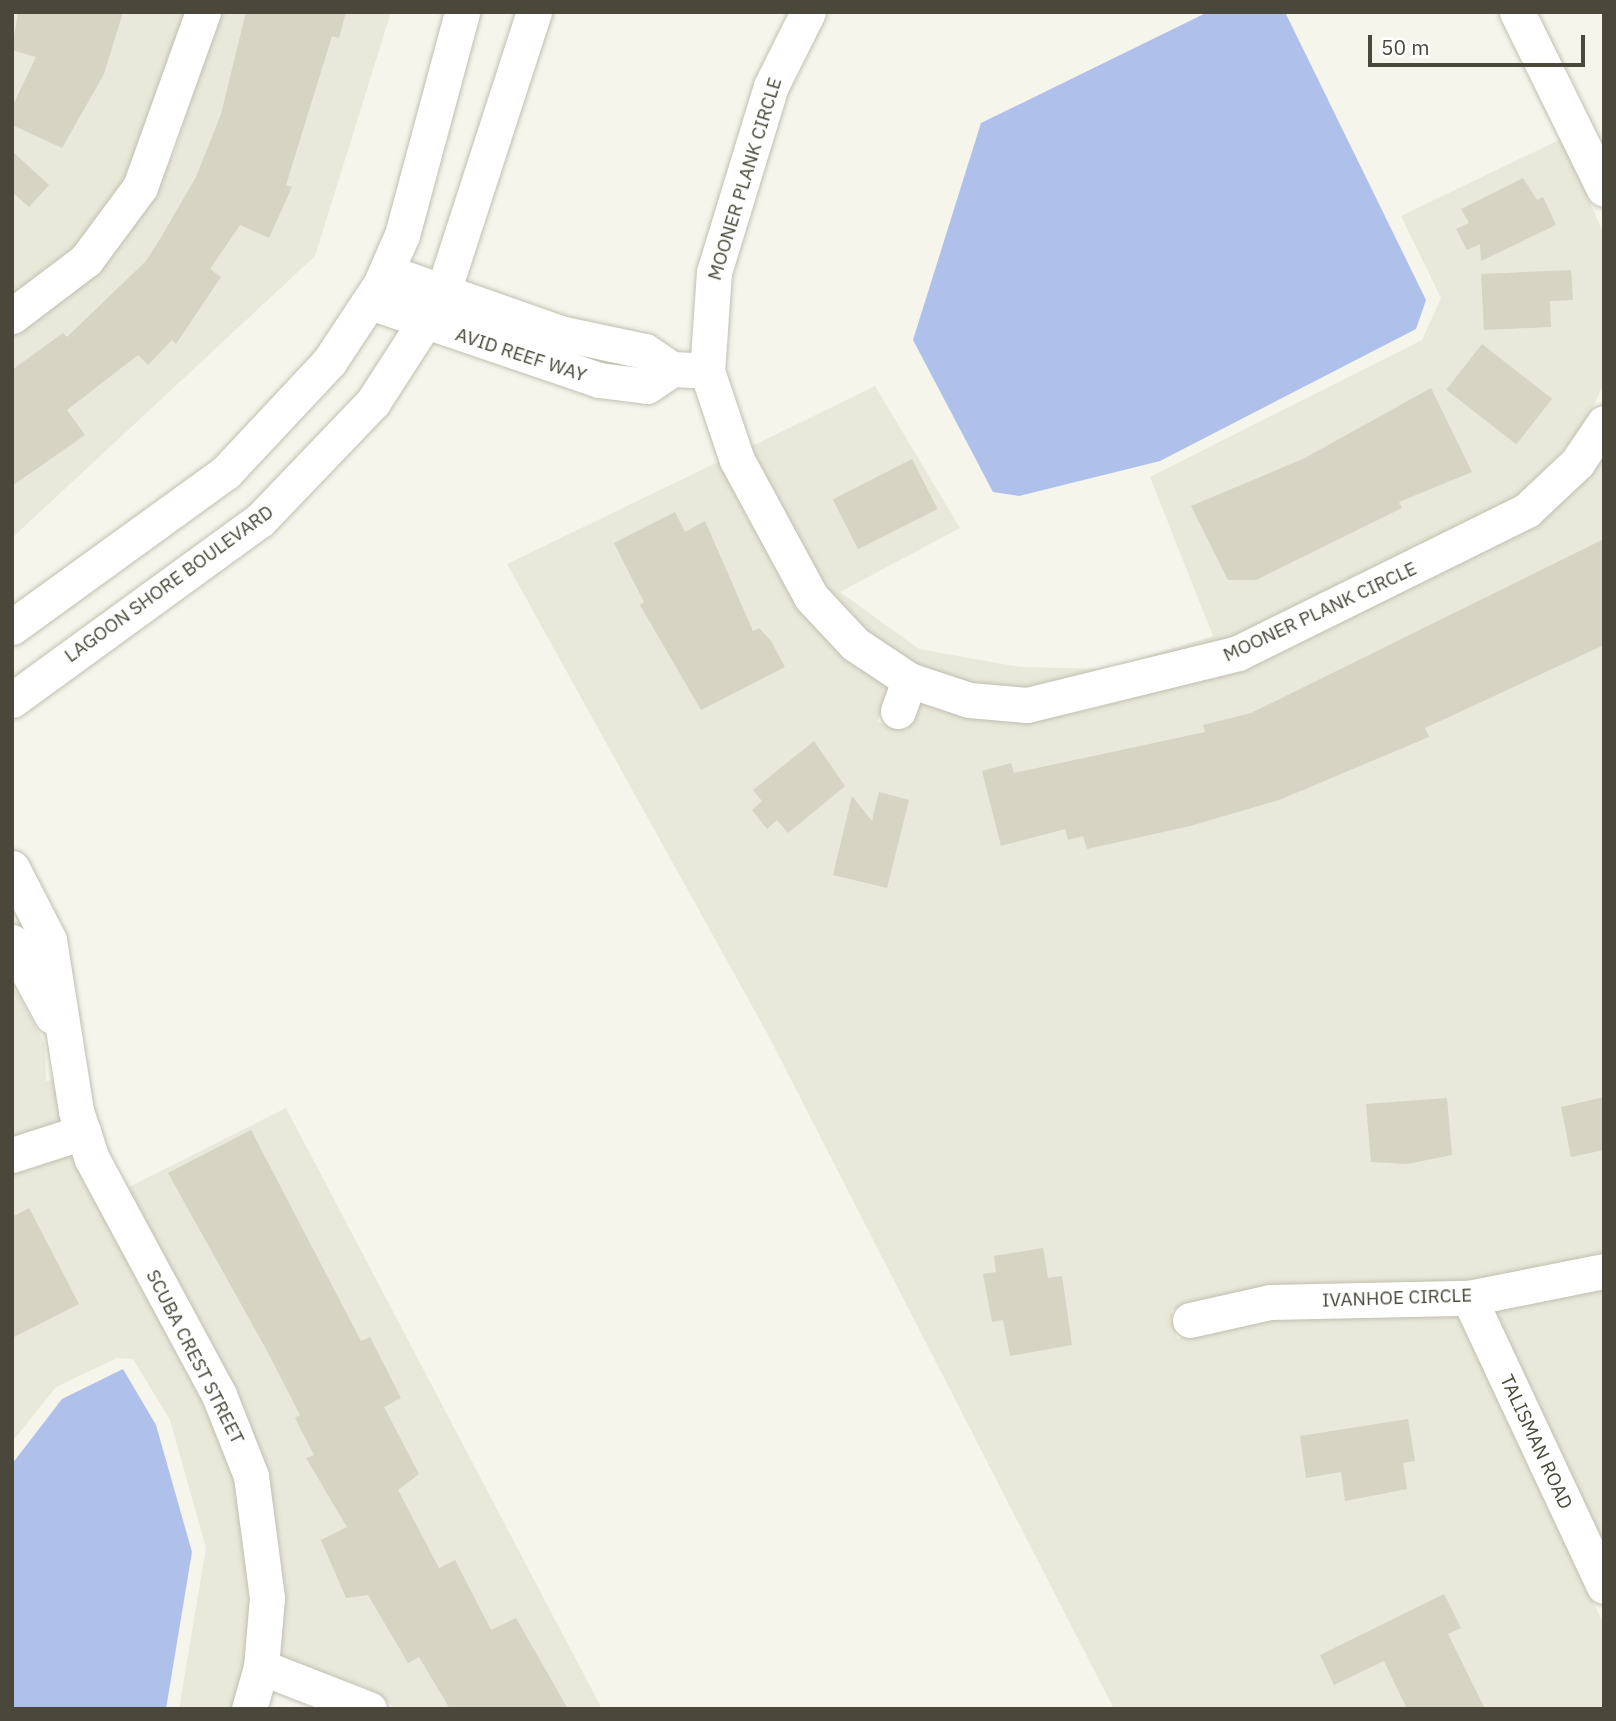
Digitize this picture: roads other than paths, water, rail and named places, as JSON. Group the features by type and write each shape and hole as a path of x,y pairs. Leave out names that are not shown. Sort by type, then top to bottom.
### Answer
{"street":[{"path":"12,316 86,260 140,187 203,12"},
{"path":"12,627 245,455 307,389 370,302 387,272 425,167 463,12"},
{"name":"LAGOON SHORE BOULEVARD","path":"12,701 297,487 373,402 434,309 534,12"},
{"name":"MOONER PLANK CIRCLE","path":"808,12 771,86 714,272 707,371 737,460 811,597 904,696 1027,705 1238,653 1527,510 1577,463 1604,423"},
{"path":"1517,12 1604,189"},
{"name":"AVID REEF WAY","path":"387,272 434,309 598,380 647,386 671,369 707,371"},
{"name":"AVID REEF WAY","path":"370,302 434,309"},
{"name":"SCUBA CREST STREET","path":"12,868 50,940 68,1059 83,1132 105,1187 219,1395 251,1476 266,1562 261,1667 249,1709"},
{"name":"SCUBA CREST STREET","path":"12,942 40,986 68,1059"},
{"path":"12,1155 83,1132"},
{"name":"IVANHOE CIRCLE","path":"1190,1320 1278,1301 1469,1298 1604,1271"},
{"name":"TALISMAN ROAD","path":"1469,1298 1604,1586"},
{"path":"261,1667 369,1709"}],"water":[{"path":"1208,12 1285,12 1426,300 1416,329 1160,461 1019,496 993,492 913,340 981,123"},
{"path":"123,1369 156,1425 192,1552 166,1709 12,1709 12,1464 62,1399"}]}
